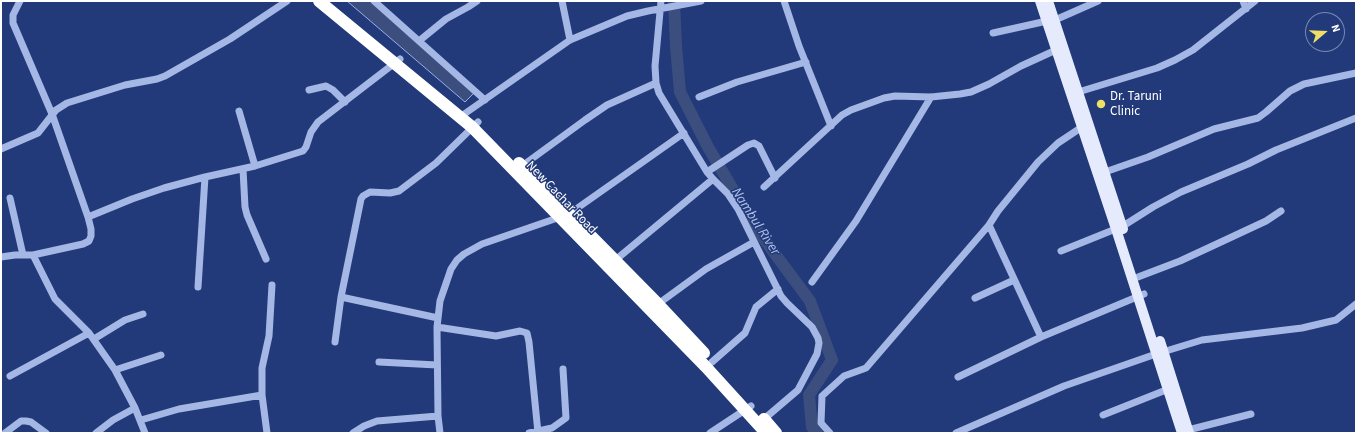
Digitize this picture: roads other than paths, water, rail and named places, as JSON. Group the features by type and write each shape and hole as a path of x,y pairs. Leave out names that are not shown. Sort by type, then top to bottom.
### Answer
{"highway":[{"name":"New Cachar Road","path":"319,1 398,61"},
{"name":"New Cachar Road","path":"330,1 522,166 564,216"},
{"name":"New Cachar Road","path":"475,125 667,320 712,362 766,433"},
{"name":"New Cachar Road","path":"612,264 658,304 667,320 706,367 748,408 764,419 776,433"}],"main road":[{"path":"1040,1 1051,21 1075,93 1105,172 1119,228 1186,432"},
{"path":"1048,1 1056,50 1075,93 1082,126 1138,277 1141,296"}],"street":[{"path":"1,257 15,254 33,255 83,244 89,241 91,236 88,217 52,114 13,23 13,15 20,1"},
{"path":"1,150 38,133 52,114 67,103 129,84 165,76 230,39 287,1"},
{"path":"374,1 485,100"},
{"path":"419,41 446,19 477,1"},
{"path":"562,1 570,40"},
{"path":"463,115 570,40 628,16 663,6 698,1"},
{"path":"784,1 831,126"},
{"path":"993,33 1051,21 1098,1"},
{"path":"1243,1 1246,8"},
{"path":"1075,93 1157,68 1175,60 1193,50 1255,1"},
{"path":"663,6 655,66 656,83 659,93 709,171 712,179 728,194 738,209 778,289 787,303 815,330 818,338 819,349 798,390 764,419"},
{"path":"764,187 850,110 884,98 909,96 931,97 960,94 979,89 1020,66 1056,50"},
{"path":"88,217 132,199 205,177 255,166 303,151 306,147 311,132 318,122 398,61"},
{"path":"699,97 737,82 806,62"},
{"path":"1105,172 1148,157 1214,129 1258,118 1290,91 1304,84 1356,73"},
{"path":"522,166 607,105 656,83"},
{"path":"309,90 326,86 333,90 345,102"},
{"path":"812,282 856,221 931,97"},
{"path":"239,111 255,166"},
{"path":"1061,251 1119,228 1181,192 1248,164 1276,150 1356,118"},
{"path":"335,342 361,199 370,192 390,193 399,191 436,163 475,125"},
{"path":"830,433 821,423 822,396 844,376 866,368 989,225 998,211 1045,154 1082,126"},
{"path":"440,433 438,416 437,327 440,301 451,269 457,260 464,254 482,244 564,216 684,133"},
{"path":"709,171 752,143 757,144 775,178"},
{"path":"243,169 245,207 247,215 266,258"},
{"path":"198,287 205,177"},
{"path":"612,264 712,179"},
{"path":"10,198 23,255"},
{"path":"1138,277 1180,261 1266,221 1281,211"},
{"path":"989,225 1042,337"},
{"path":"658,304 706,269 754,242"},
{"path":"33,255 55,298 92,336 115,370 141,420 145,433"},
{"path":"975,298 1014,280"},
{"path":"267,433 262,395 262,368 269,336 272,285"},
{"path":"712,362 745,333 750,325 756,307 778,289"},
{"path":"958,377 1042,337 1141,296"},
{"path":"342,297 438,318"},
{"path":"956,433 1064,386 1160,353 1202,340 1302,328 1336,320 1356,304"},
{"path":"10,376 125,320 143,314"},
{"path":"437,327 496,336 520,331 527,332 538,432"},
{"path":"115,370 161,355"},
{"path":"379,362 437,365"},
{"path":"529,433 538,432 557,426 566,418 564,369"},
{"path":"1103,415 1171,388"},
{"path":"141,420 179,409 262,395"},
{"path":"96,433 113,420 135,408"},
{"path":"710,433 748,408"},
{"path":"1186,432 1251,414"},
{"path":"353,433 364,426 377,421 438,416"},
{"path":"6,433 21,421 26,421 31,422 46,433"}],"water":[{"path":"347,1 371,1 418,41 474,93 465,102"}],"waterway":[{"name":"Nambul River","path":"674,1 680,92 708,147 755,227 810,301 832,360 809,395 812,427 817,433"}],"place":[{"name":"Dr. Taruni Clinic","path":"1101,104"}]}
